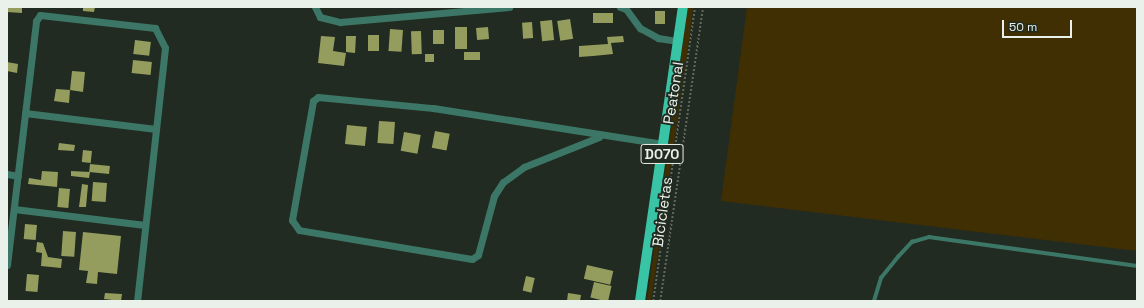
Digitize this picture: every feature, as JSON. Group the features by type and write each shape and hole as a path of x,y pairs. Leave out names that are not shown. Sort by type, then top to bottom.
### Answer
{"main road":[{"name":"D070","path":"640,301 683,7"}],"street":[{"path":"315,7 320,17 340,22 509,7"},
{"path":"620,7 626,9 640,28 658,38 678,40"},
{"path":"7,265 25,114 40,15 155,28 164,48 137,301"},
{"path":"599,137 545,157 508,177 494,196 478,256 472,259 299,230 292,220 313,101 318,97 432,108 599,137 663,144"},
{"path":"25,114 156,129"},
{"path":"7,174 18,176"},
{"path":"14,209 145,225"}],"lane":[{"path":"874,301 881,278 898,257 912,242 928,237 1137,266"}],"path":[{"name":"Peatonal","path":"653,301 696,7"},
{"name":"Bicicletas","path":"660,301 703,7"}],"shaded area":[{"path":"688,7 693,7 688,47 651,301 647,301"},
{"path":"747,7 1137,7 1137,251 721,201"}],"building":[{"path":"7,7 22,7 22,13 7,12"},
{"path":"83,7 95,7 94,12 83,11"},
{"path":"655,11 665,11 665,24 655,24"},
{"path":"593,13 613,13 613,23 593,23"},
{"path":"570,19 573,39 560,41 557,21"},
{"path":"552,20 554,40 542,41 540,21"},
{"path":"532,22 533,38 523,39 522,23"},
{"path":"455,27 467,27 467,49 455,49"},
{"path":"488,27 489,39 477,40 476,28"},
{"path":"390,29 403,30 401,52 388,51"},
{"path":"433,30 444,30 444,44 433,44"},
{"path":"411,31 421,31 422,54 412,54"},
{"path":"368,35 379,35 379,51 368,51"},
{"path":"321,36 335,37 333,51 346,53 344,66 318,63"},
{"path":"346,36 356,36 355,53 346,52"},
{"path":"623,36 624,42 611,43 613,54 579,57 579,46 608,44 607,37"},
{"path":"135,40 151,42 149,56 133,54"},
{"path":"464,52 480,52 480,60 464,60"},
{"path":"425,54 434,54 434,62 425,62"},
{"path":"133,60 152,62 151,75 132,73"},
{"path":"7,62 18,64 17,73 7,71"},
{"path":"72,71 85,72 83,92 70,90"},
{"path":"56,89 70,90 69,103 54,101"},
{"path":"379,121 395,122 393,144 377,143"},
{"path":"347,125 367,127 365,146 345,144"},
{"path":"435,131 450,134 446,151 432,148"},
{"path":"404,132 421,135 417,154 401,151"},
{"path":"59,143 75,145 74,151 58,150"},
{"path":"83,150 92,151 91,163 82,162"},
{"path":"90,164 110,166 109,174 89,172"},
{"path":"42,171 58,172 57,187 28,184 29,178 41,180"},
{"path":"71,171 90,172 89,178 71,176"},
{"path":"93,182 107,183 106,202 92,201"},
{"path":"82,184 88,185 86,207 79,207"},
{"path":"59,188 70,189 68,208 57,207"},
{"path":"25,224 37,225 36,240 24,239"},
{"path":"63,231 76,232 74,257 61,256"},
{"path":"83,232 121,236 117,274 98,272 97,284 86,283 88,271 79,270"},
{"path":"37,242 43,243 48,257 62,259 61,268 41,266 42,253 36,252"},
{"path":"587,265 613,271 610,285 584,279"},
{"path":"27,274 39,275 37,292 26,291"},
{"path":"526,276 535,278 531,293 523,291"},
{"path":"594,282 612,286 608,301 590,298"},
{"path":"105,293 122,294 121,301 104,299"},
{"path":"568,293 581,295 580,301 567,301"}]}
